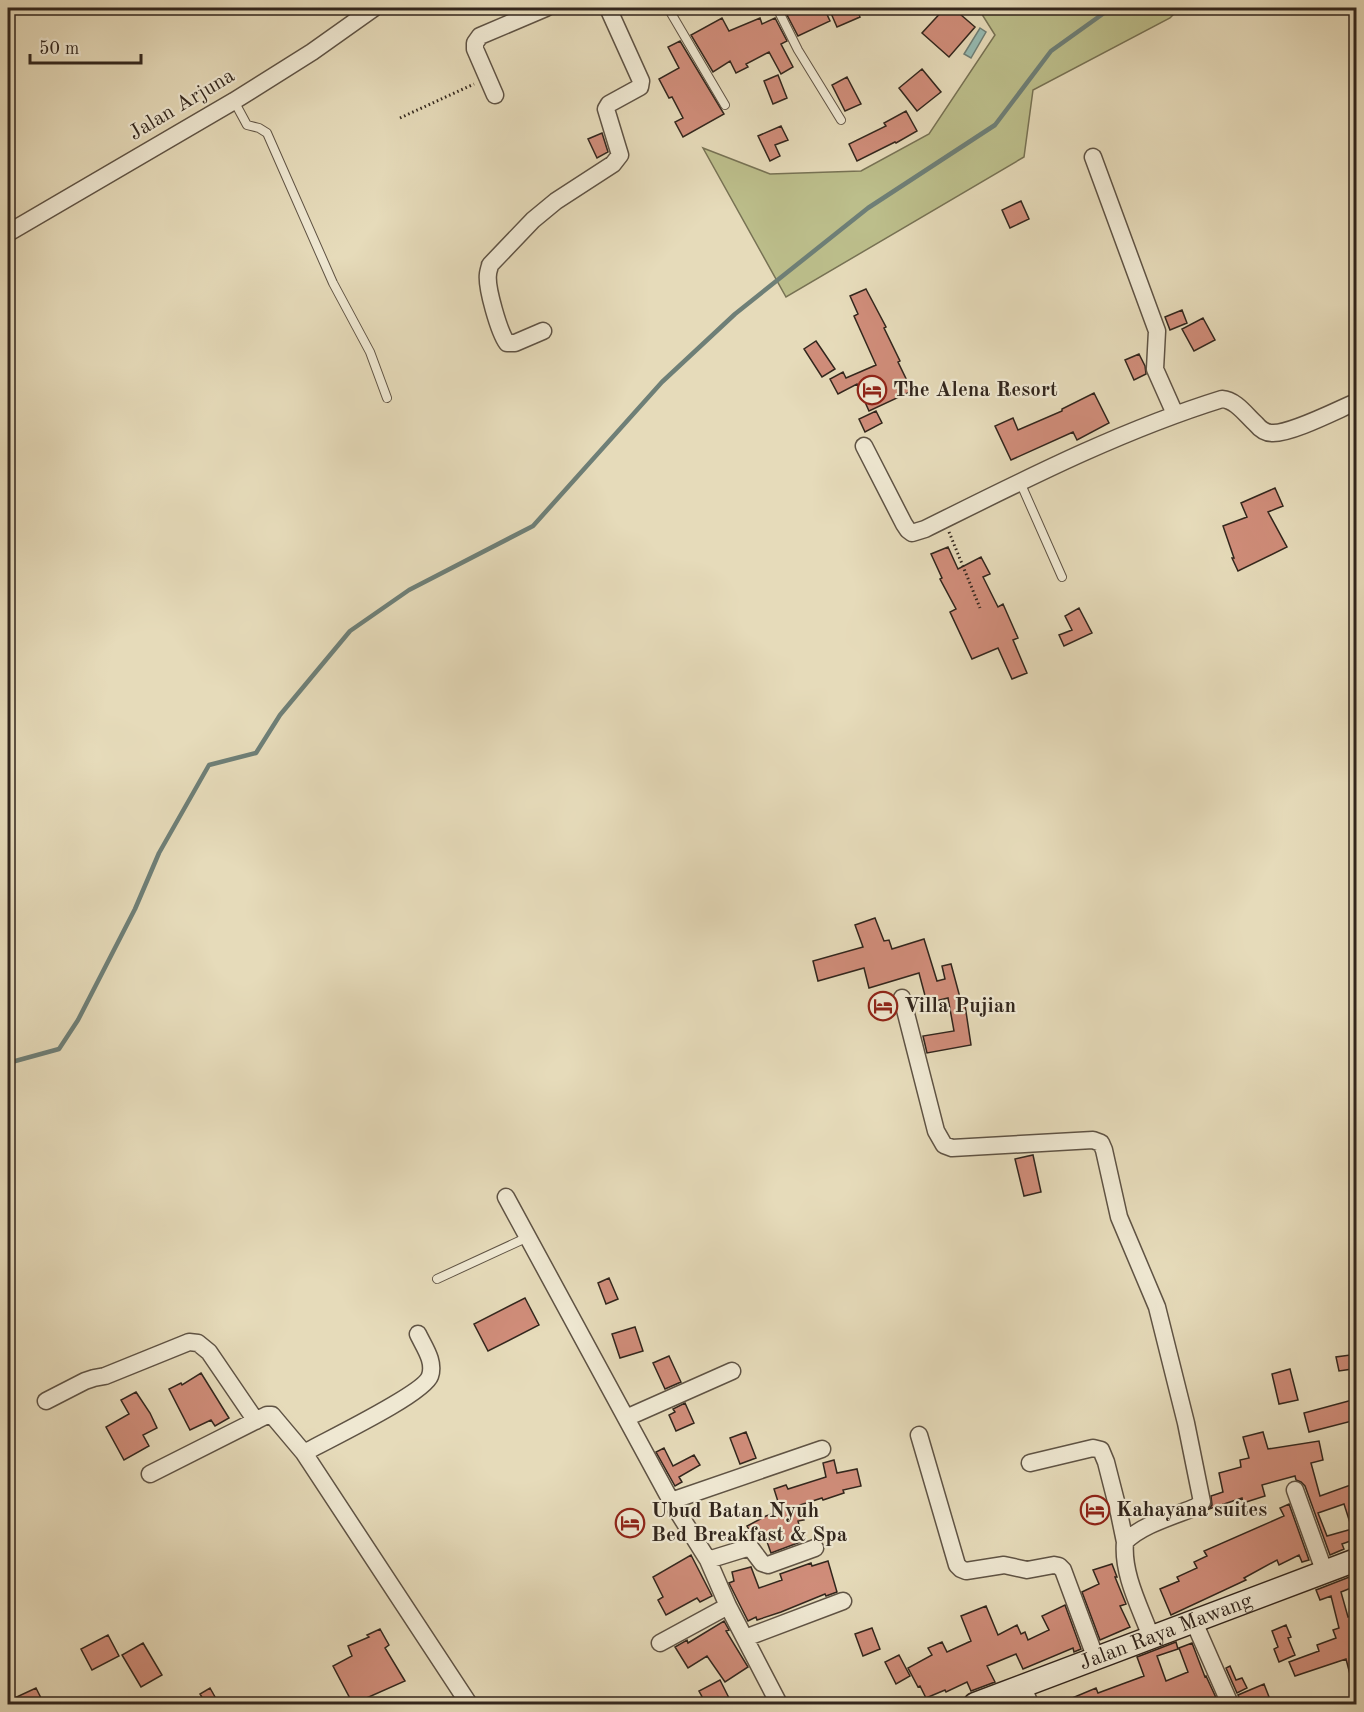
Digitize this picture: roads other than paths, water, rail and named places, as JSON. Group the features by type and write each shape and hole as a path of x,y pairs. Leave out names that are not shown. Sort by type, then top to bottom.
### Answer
{"main road":[{"name":"Jalan Raya Mawang","path":"975,1704 1027,1696 1096,1659 1356,1560"}],"street":[{"name":"Jalan Arjuna","path":"8,233 234,101 312,52 374,8"},
{"path":"495,95 475,50 475,43 480,36 546,8"},
{"path":"543,332 515,343 507,343 498,326 488,284 488,273 490,265 533,220 556,201 613,164 620,155 606,110 609,104 640,87 641,81 608,8"},
{"path":"1093,157 1157,331 1156,375 1175,414"},
{"path":"864,446 908,530 912,533 1020,481 1175,414 1222,399 1234,403 1261,430 1270,433 1294,428 1356,402"},
{"path":"902,998 936,1131 944,1145 952,1148 1093,1140 1101,1143 1104,1150 1119,1217 1156,1307 1186,1423 1202,1502 1196,1507 1146,1528 1125,1542"},
{"path":"506,1197 671,1501 708,1560 728,1606 779,1704"},
{"path":"304,1453 421,1387 429,1378 432,1363 418,1334"},
{"path":"46,1401 94,1378 105,1376 189,1342 198,1343 209,1352 256,1421"},
{"path":"626,1418 732,1371"},
{"path":"150,1474 267,1415 272,1415 304,1453 469,1704"},
{"path":"919,1435 957,1565 966,1571 1004,1565 1027,1570 1059,1566 1063,1570 1096,1659"},
{"path":"1030,1463 1093,1448 1101,1450 1119,1513 1125,1542 1127,1572 1151,1637"},
{"path":"671,1501 822,1449"},
{"path":"1295,1490 1325,1573"},
{"path":"708,1560 747,1547 752,1549 762,1563 768,1564 815,1548"},
{"path":"745,1638 843,1601"},
{"path":"660,1643 728,1606"},
{"path":"1194,1622 1230,1704"}],"lane":[{"path":"668,8 725,105"},
{"path":"777,8 798,50 841,120"},
{"path":"234,101 247,125 267,133 333,283 370,352 387,398"},
{"path":"1020,481 1062,577"},
{"path":"437,1279 528,1237"}],"water":[{"path":"980,28 986,32 971,58 964,54"}],"waterway":[{"path":"8,1063 59,1049 78,1020 135,909 159,853 209,765 256,753 280,715 350,631 409,590 533,526 662,382 735,314 868,208 995,125 1051,51 1111,8"}],"place":[{"name":"The Alena Resort","path":"872,390"},
{"name":"Villa Pujian","path":"883,1006"},
{"name":"Kahayana suites","path":"1095,1510"},
{"name":"Ubud Batan Nyuh Bed Breakfast & Spa","path":"630,1523"}]}
